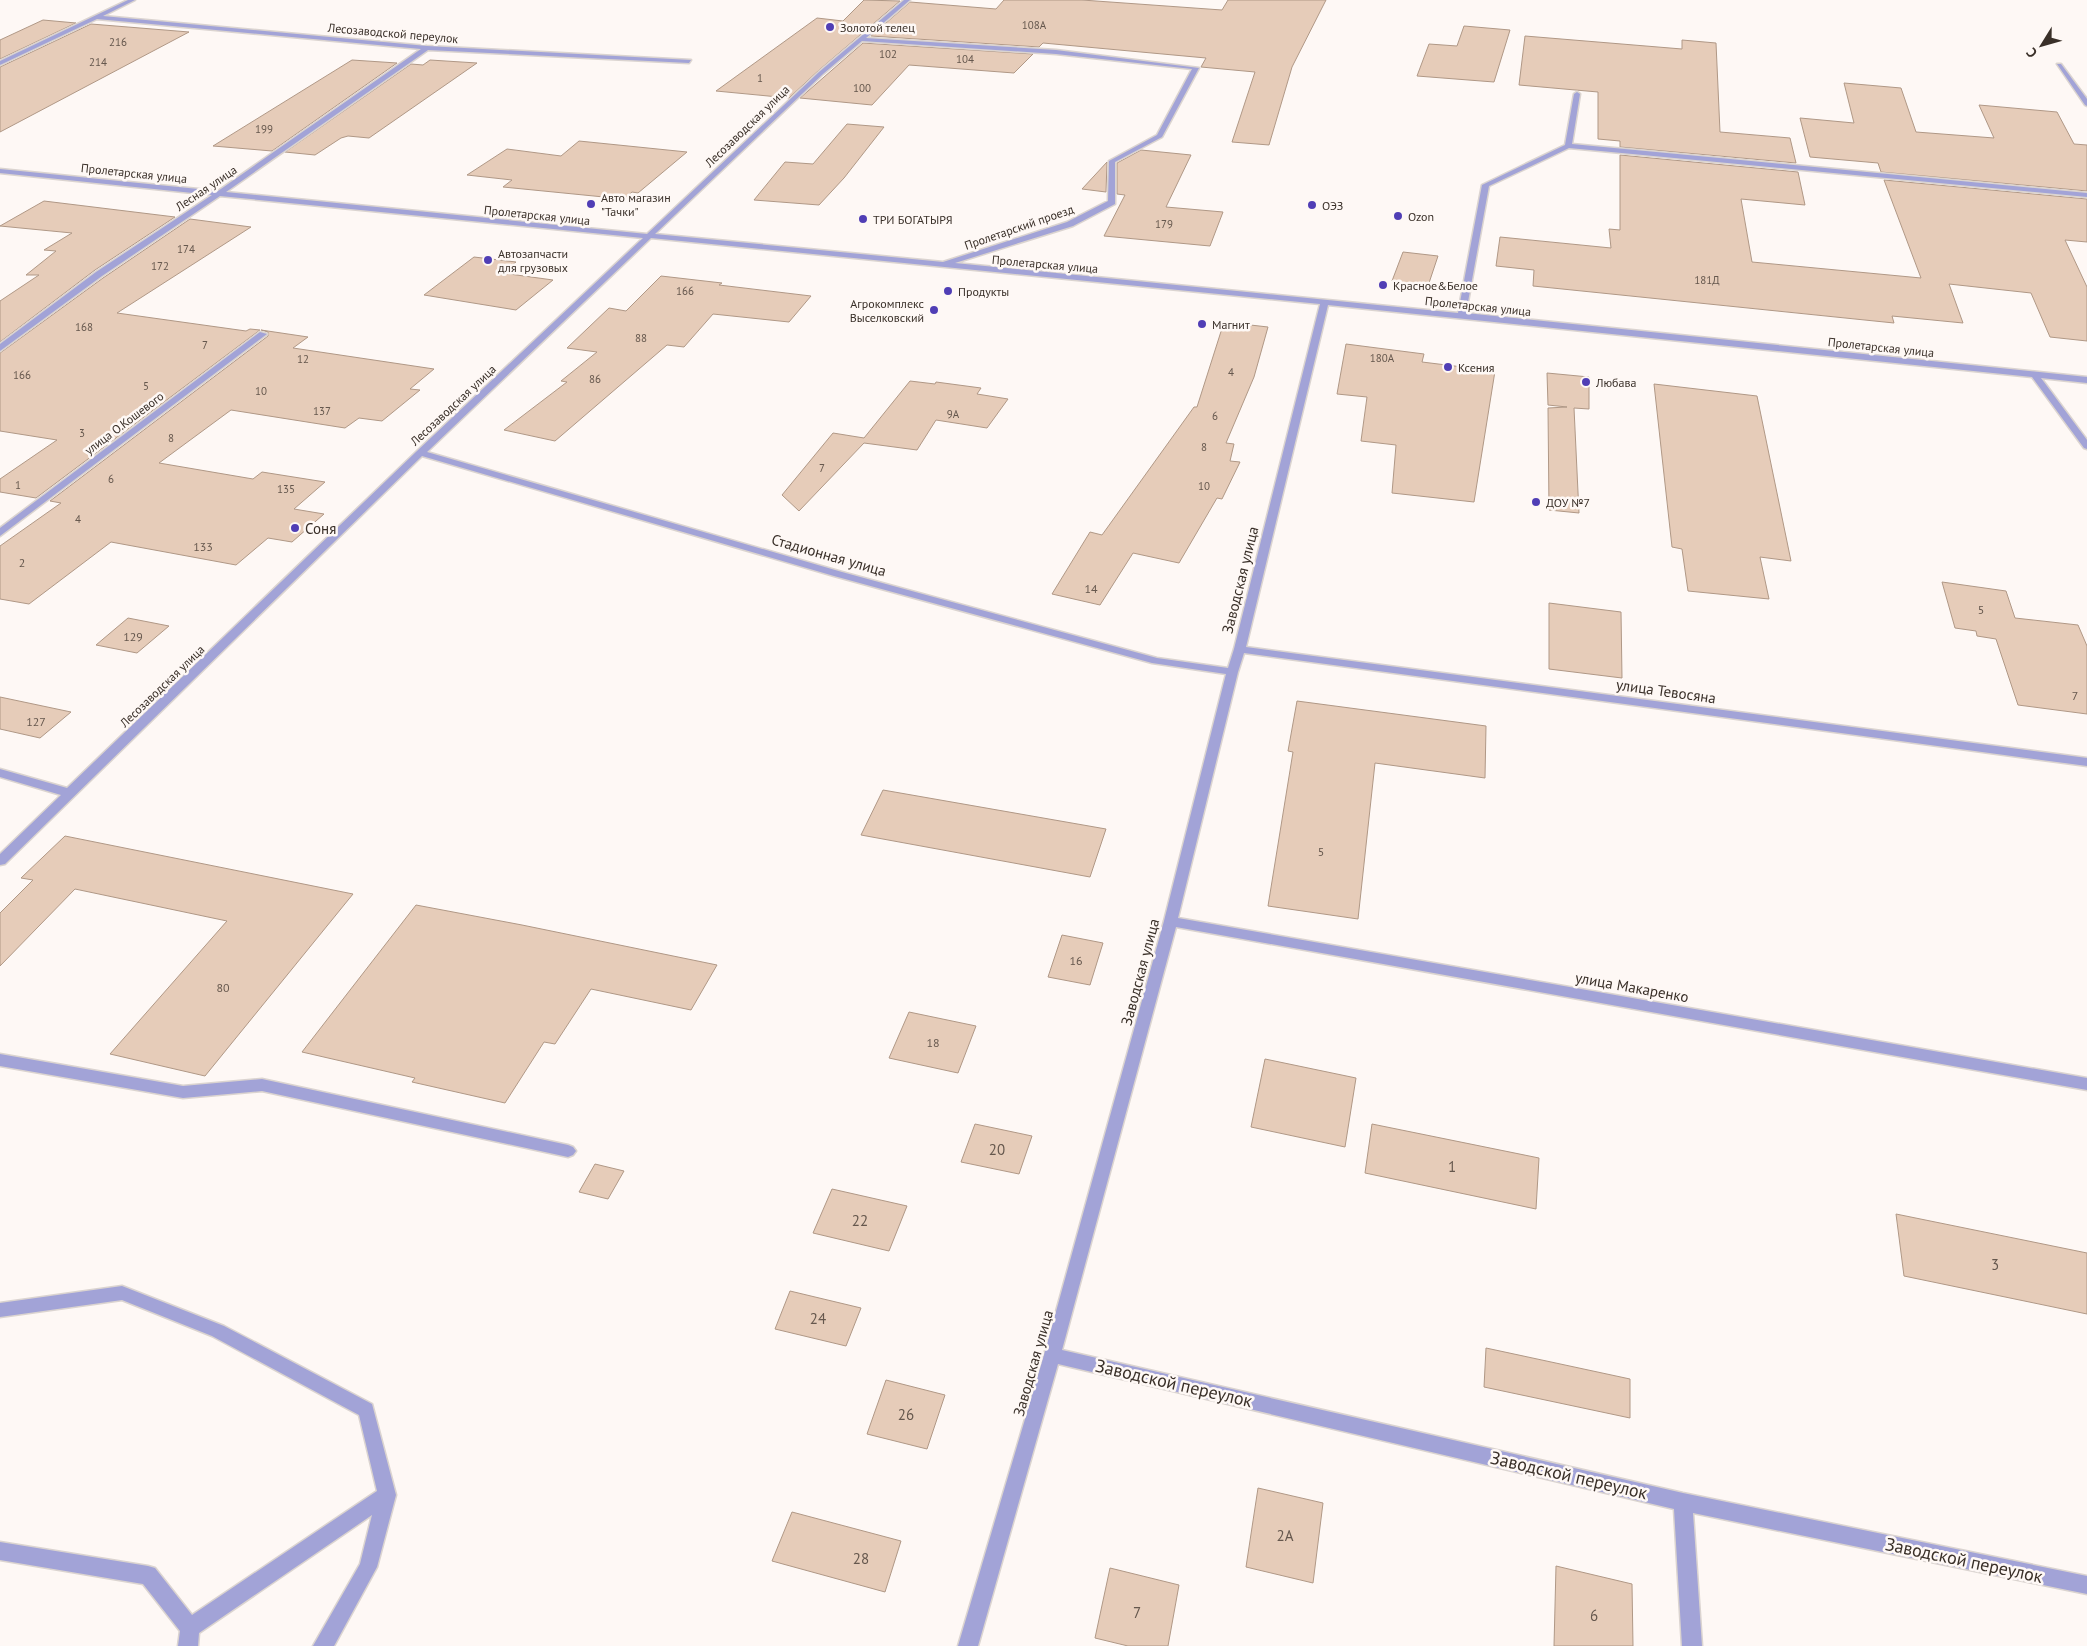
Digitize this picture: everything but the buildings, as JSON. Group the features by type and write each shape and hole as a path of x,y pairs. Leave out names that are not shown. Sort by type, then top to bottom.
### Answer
{"street":[{"path":"0,62 132,0"},
{"name":"Лесозаводская улица","path":"0,861 420,453 821,73 907,0"},
{"name":"Лесозаводской переулок","path":"95,17 427,48 689,61"},
{"name":"Пролетарский проезд","path":"860,39 1056,52 1196,68 1160,136 1112,161 1112,202 1070,224 940,265"},
{"name":"Лесная улица","path":"0,348 98,274 218,194 427,48"},
{"path":"2059,64 2087,104"},
{"path":"1568,146 1578,94"},
{"path":"1461,316 1486,185 1568,146 2087,195"},
{"name":"Пролетарская улица","path":"0,171 648,237 1325,302 2087,380"},
{"name":"Заводская улица","path":"968,1646 1052,1355 1171,921 1325,302"},
{"name":"улица О.Кошевого","path":"0,533 263,334"},
{"path":"2034,374 2087,446"},
{"name":"Стадионная улица","path":"420,453 838,574 1156,661 1232,672"},
{"name":"улица Тевосяна","path":"1240,649 2087,762"},
{"path":"0,773 69,793"},
{"name":"улица Макаренко","path":"1171,921 2087,1084"},
{"path":"0,1060 183,1092 262,1085 568,1151"},
{"path":"0,1310 122,1293 218,1331 366,1410 387,1495 368,1567 323,1646"},
{"name":"Заводской переулок","path":"1052,1355 1682,1502 2087,1585"},
{"path":"0,1551 148,1575 189,1637 387,1495"},
{"path":"1682,1502 1692,1646"}],"place":[{"name":"Золотой телец","path":"830,27"},
{"name":"Авто магазин \"Тачки\"","path":"591,204"},
{"name":"ОЭЗ","path":"1312,205"},
{"name":"Ozon","path":"1398,216"},
{"name":"ТРИ БОГАТЫРЯ","path":"863,219"},
{"name":"Автозапчасти для грузовых","path":"488,260"},
{"name":"Красное&Белое","path":"1383,285"},
{"name":"Продукты","path":"948,291"},
{"name":"Агрокомплекс Выселковский","path":"934,310"},
{"name":"Магнит","path":"1202,324"},
{"name":"Ксения","path":"1448,367"},
{"name":"Любава","path":"1586,382"},
{"name":"ДОУ №7","path":"1536,502"},
{"name":"Соня","path":"295,528"}]}
